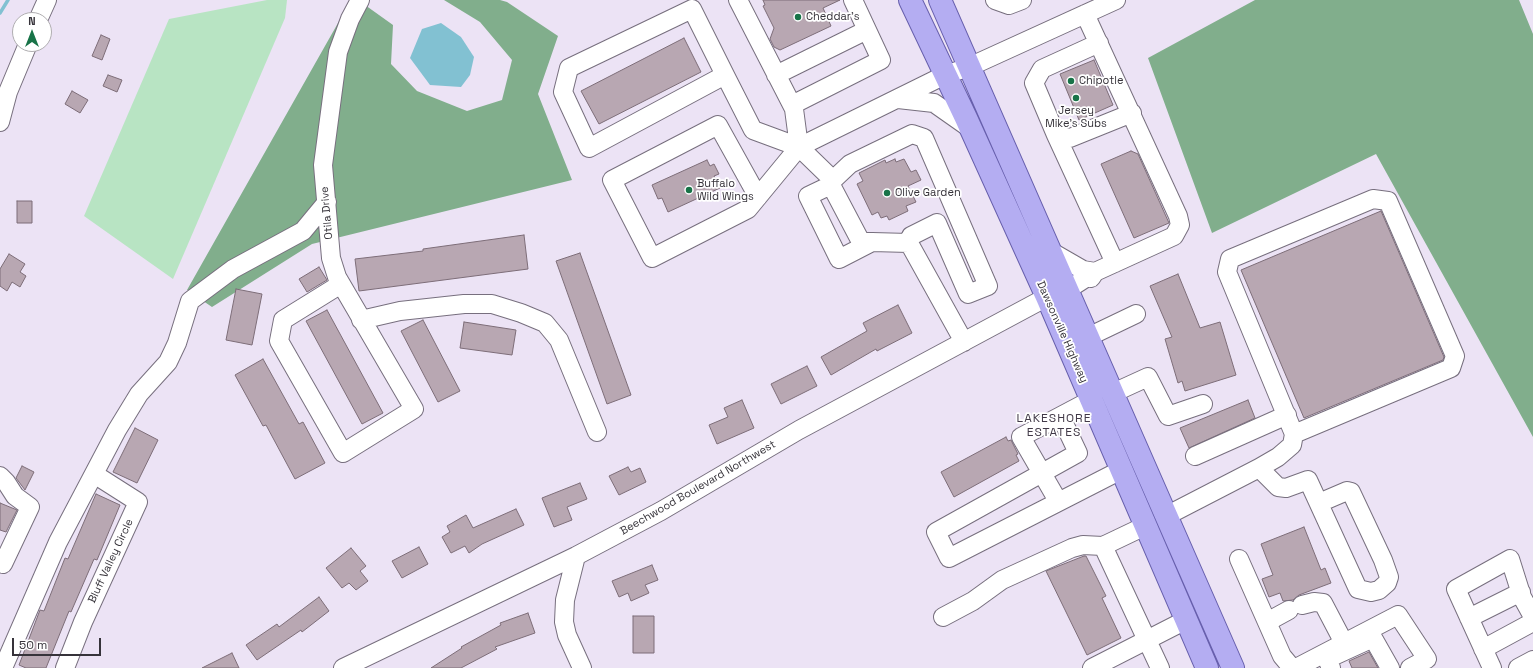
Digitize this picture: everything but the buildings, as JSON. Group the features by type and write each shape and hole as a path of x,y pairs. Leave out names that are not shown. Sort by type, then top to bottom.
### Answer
{"main road":[{"name":"Dawsonville Highway","path":"910,0 971,129 1046,297 1207,668"},
{"name":"Dawsonville Highway","path":"940,0 969,67 995,120 1050,251 1168,516 1233,668"},
{"path":"1145,526 1168,516"}],"street":[{"path":"42,12 47,0"},
{"name":"Otila Drive","path":"341,284 283,320 279,341 337,444 343,452 414,409 341,284 331,258 323,165 338,52 350,19 360,0"},
{"path":"738,0 794,109 799,147"},
{"path":"792,105 881,60 853,0"},
{"path":"995,1 1009,6 1022,0"},
{"path":"758,197 718,125 612,180 652,258 748,209 758,197 799,147 945,75 969,67 1100,5 1099,43 1132,113 1070,138 1056,135"},
{"path":"725,75 590,148 563,92 569,68 692,9 753,130 799,147 832,183 860,242 909,243"},
{"path":"776,75 867,30"},
{"path":"1099,43 1042,69 1034,83 1056,135 1115,263"},
{"path":"0,122 8,92 25,52"},
{"path":"898,98 934,104 971,129"},
{"name":"Beechwood Boulevard Northwest","path":"343,668 576,556 661,511 799,430 1046,297 1067,290 1095,272 1174,236 1180,225 1178,216 1132,113"},
{"path":"872,242 838,259 808,196 832,183 850,164 912,134 924,138 988,286 968,294 937,223"},
{"path":"1168,516 1278,458 1292,445 1294,434 1287,415 1227,272 1230,259 1373,199 1388,201 1455,356 1450,368 1294,434"},
{"path":"3,668 58,542 139,394 168,362 177,343 190,301 233,269 303,231 327,202"},
{"path":"909,243 912,236 957,214"},
{"path":"909,243 964,342"},
{"path":"1050,251 1084,270 1095,272 1083,293 1079,316"},
{"path":"361,320 400,311 464,304 492,304 521,312 545,323 562,346 597,432"},
{"path":"1088,337 1136,314"},
{"path":"1113,392 1148,377 1168,416 1203,404"},
{"path":"1058,501 1021,437 1091,400"},
{"path":"1195,456 1287,415"},
{"path":"1061,417 1078,454 936,532 949,558 1121,470"},
{"path":"1259,468 1278,487 1286,488 1308,480 1358,589 1371,592 1379,590 1387,583 1389,577 1383,560 1351,492 1347,491 1319,503"},
{"name":"Bluff Valley Circle","path":"65,668 83,622 138,502 94,474"},
{"path":"0,476 15,496 30,507 3,564"},
{"path":"943,617 973,601 1002,580 1072,548 1083,545 1103,546 1145,526"},
{"path":"1103,546 1160,668"},
{"path":"576,556 565,600 564,622 567,635 582,668"},
{"path":"1239,559 1282,656 1292,668"},
{"path":"1492,668 1456,589 1510,559 1521,592 1533,617"},
{"path":"1469,618 1521,592"},
{"path":"1267,622 1295,608 1314,602 1323,603 1344,643"},
{"path":"1296,668 1398,615 1426,659 1410,668"},
{"path":"1092,668 1186,620"},
{"path":"1483,649 1533,622"},
{"path":"1331,668 1327,659 1373,638 1390,668"},
{"path":"1518,668 1533,660"}],"green space":[{"path":"267,0 287,0 285,18 173,279 84,216 169,19"},
{"path":"351,0 358,0 393,25 391,64 417,91 467,111 502,100 512,60 480,22 444,0 500,0 507,2 558,36 538,94 572,180 312,244 212,307 187,290"},
{"path":"1255,0 1519,0 1533,34 1533,437 1376,154 1212,233 1148,58"}],"water":[{"path":"441,23 461,37 474,57 470,75 461,87 430,85 410,58 422,29"}],"waterway":[{"path":"0,13 8,0"}],"place":[{"name":"Cheddar's","path":"798,17"},
{"name":"Chipotle","path":"1071,81"},
{"name":"Jersey Mike's Subs","path":"1076,98"},
{"name":"Buffalo Wild Wings","path":"689,190"},
{"name":"Olive Garden","path":"887,193"}],"district":[{"name":"LAKESHORE ESTATES","path":"1054,426"}]}
